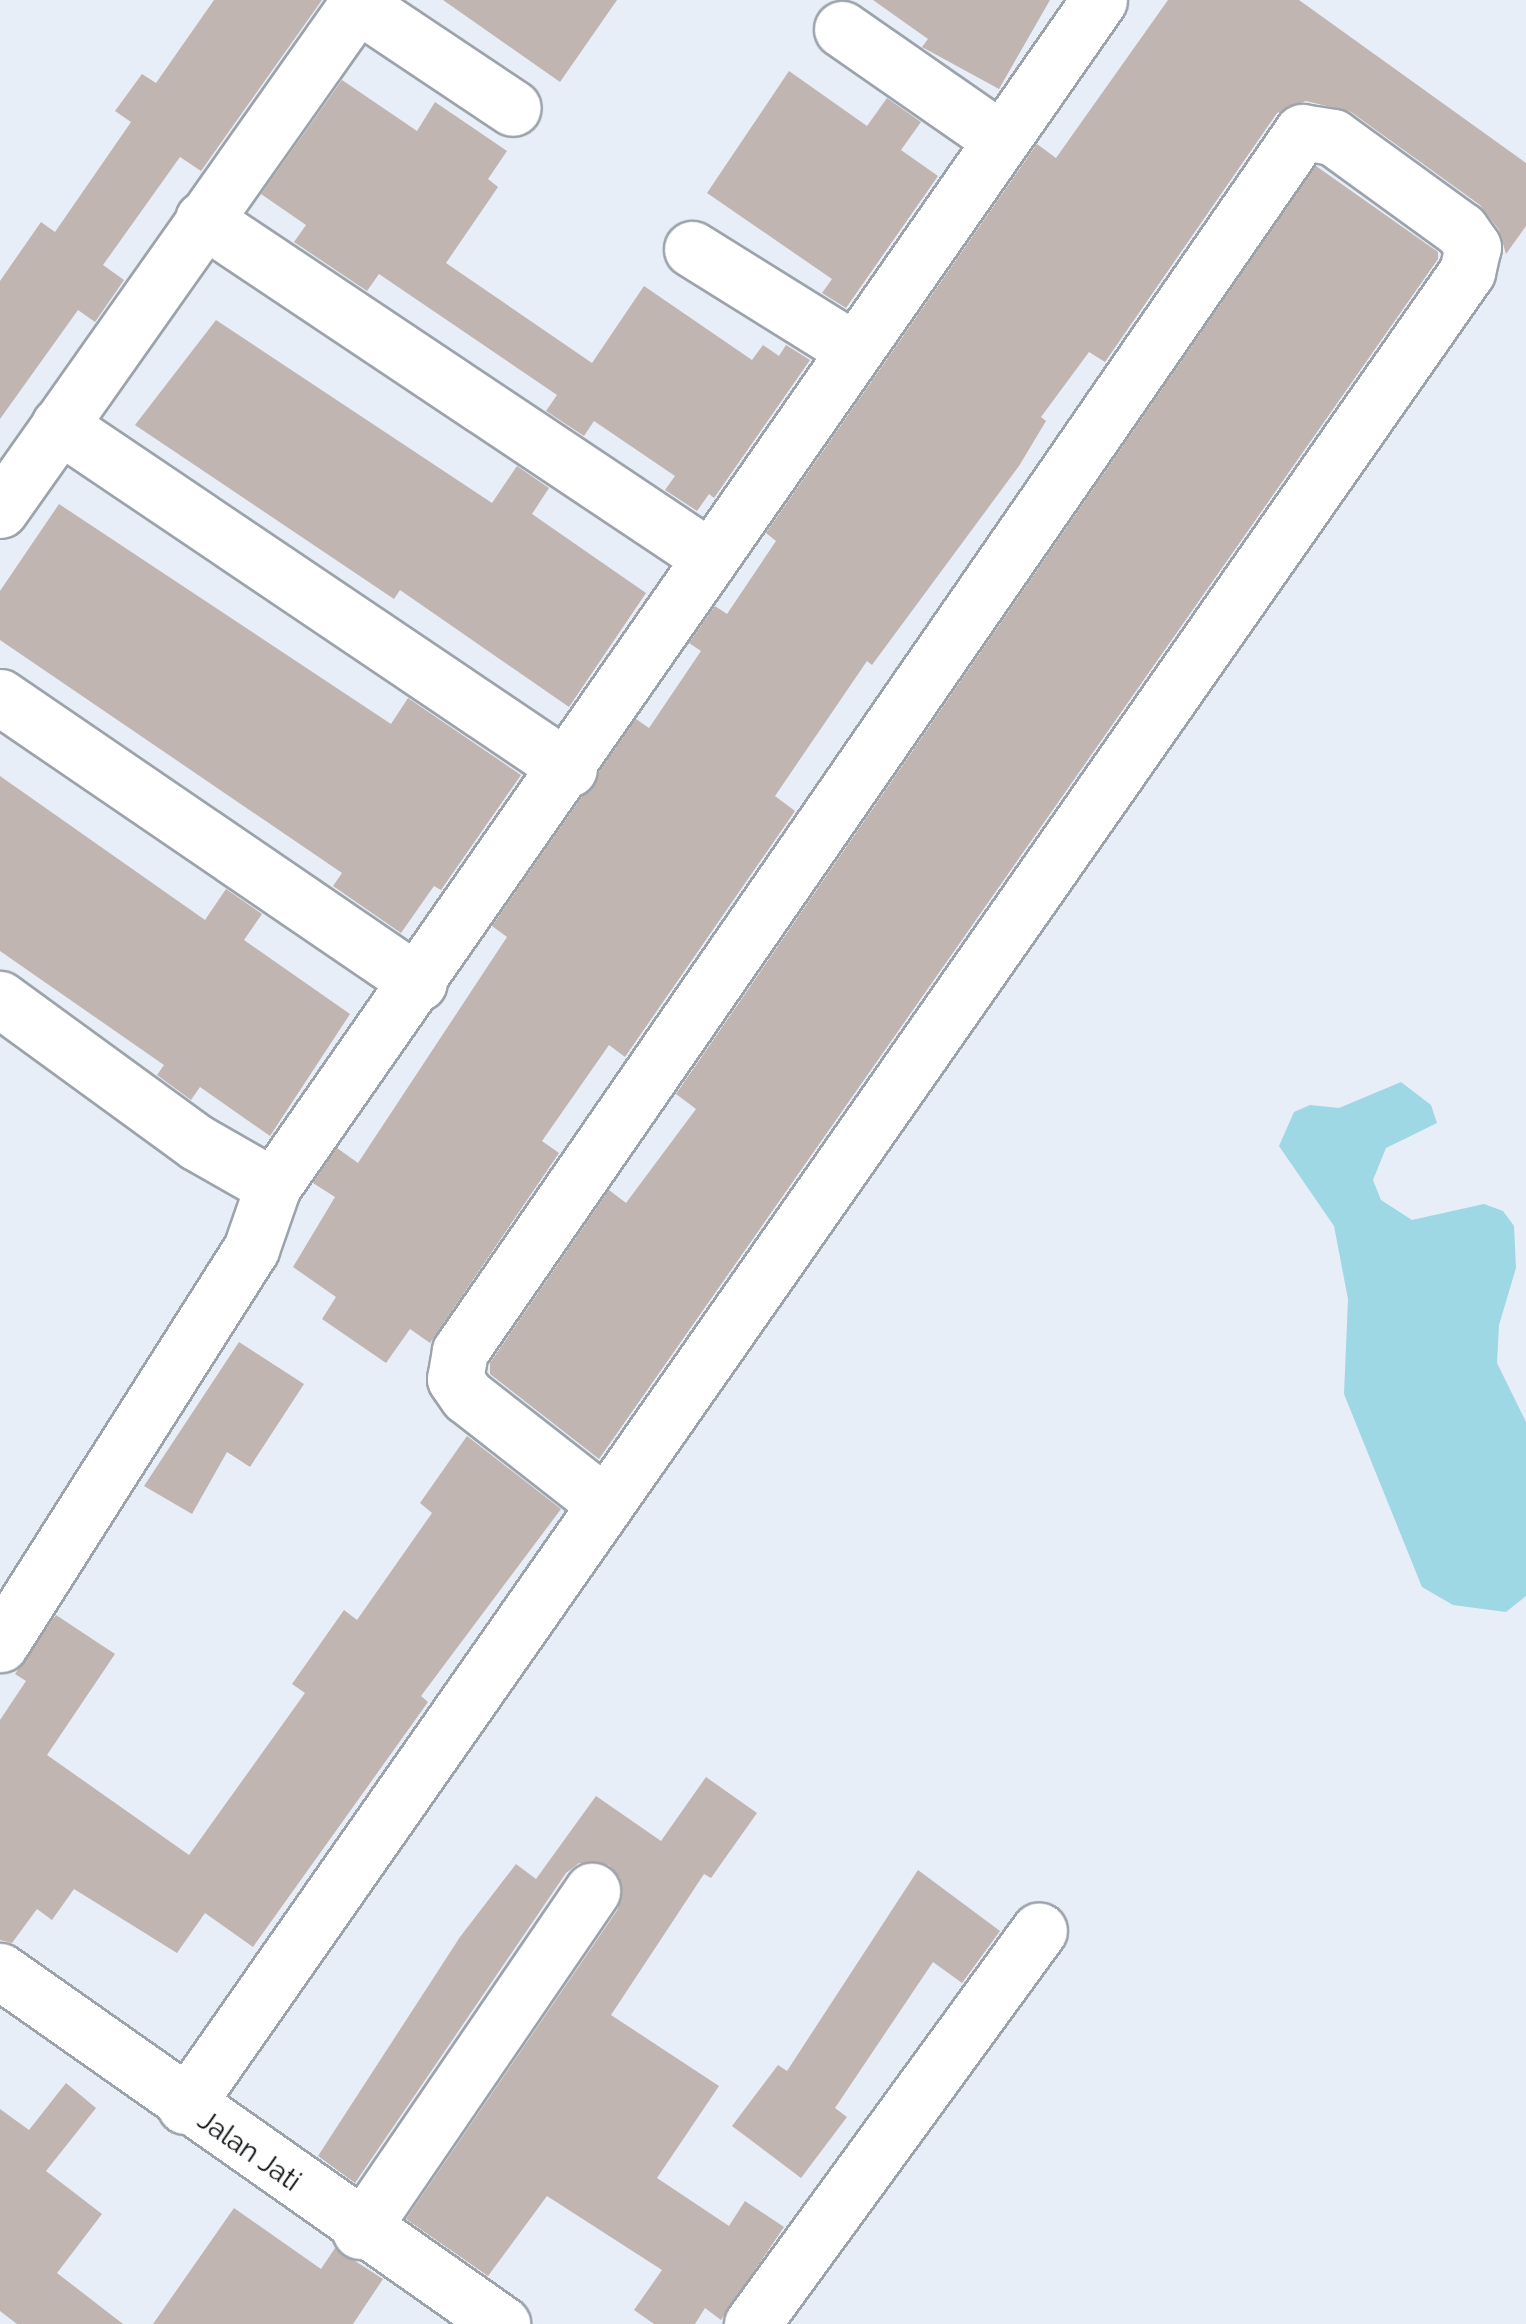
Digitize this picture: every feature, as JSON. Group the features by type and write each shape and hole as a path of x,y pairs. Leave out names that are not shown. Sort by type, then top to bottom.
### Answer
{"street":[{"path":"0,1644 251,1250 273,1186 569,769 708,556 851,348 1099,0"},
{"path":"0,510 359,2 513,108"},
{"path":"842,29 1000,140"},
{"path":"185,2106 1468,272 1472,247 1461,230 1333,137 1302,132 460,1351 454,1379 467,1396 604,1504"},
{"path":"203,219 708,556"},
{"path":"692,248 851,348"},
{"path":"58,424 569,769"},
{"path":"0,697 419,983"},
{"path":"0,999 196,1142 273,1186"},
{"path":"360,2230 592,1891"},
{"path":"752,2324 1039,1931"},
{"name":"Jalan Jati","path":"0,1971 360,2230 502,2324"}],"water":[{"path":"1401,1082 1431,1105 1437,1123 1386,1148 1373,1180 1381,1200 1412,1220 1484,1204 1503,1211 1514,1226 1516,1268 1499,1325 1497,1363 1526,1422 1526,1596 1506,1612 1453,1605 1422,1587 1344,1394 1348,1299 1334,1226 1279,1146 1294,1112 1310,1105 1339,1108"}],"building":[{"path":"214,0 322,0 201,171 180,157 103,265 124,280 95,322 78,310 0,419 0,281 41,222 55,232 131,122 115,111 142,74 156,83"},
{"path":"443,0 617,0 560,82"},
{"path":"873,0 1050,0 999,89 922,47 928,39"},
{"path":"1168,0 1299,0 1526,163 1526,226 1506,254 1499,230 1480,205 1351,112 1306,101 1277,113 1105,362 1089,352 1041,417 1046,421 1019,466 872,665 867,661 775,796 795,811 625,1057 609,1045 542,1141 559,1153 430,1343 410,1329 386,1363 322,1319 336,1297 293,1267 335,1197 313,1183 337,1148 358,1163 507,937 492,926 636,719 649,728 701,651 689,643 715,606 727,614 776,541 766,533 1037,144 1056,158"},
{"path":"789,71 867,126 887,98 921,122 901,150 938,176 846,308 822,293 832,279 707,193"},
{"path":"342,80 417,131 435,102 507,151 488,179 498,187 446,263 592,363 644,286 752,360 763,345 779,356 786,345 810,360 714,498 709,494 697,511 665,490 675,476 594,421 584,436 546,411 557,395 379,274 367,291 294,242 306,225 261,194"},
{"path":"1316,166 1438,252 1438,259 599,1459 490,1374 490,1363 609,1190 626,1203 696,1109 676,1094"},
{"path":"216,320 492,503 517,466 549,488 532,514 646,593 569,707 400,590 394,599 135,425"},
{"path":"59,504 391,724 408,698 521,775 441,890 434,886 401,933 333,886 342,873 0,640 0,591"},
{"path":"0,776 205,920 226,889 262,914 244,940 350,1014 270,1136 200,1087 191,1100 157,1075 164,1065 0,951"},
{"path":"239,1342 304,1384 250,1467 227,1452 192,1514 144,1486"},
{"path":"467,1436 561,1509 421,1696 428,1702 253,1947 205,1913 177,1953 74,1889 52,1920 37,1909 12,1943 0,1940 0,1720 26,1681 15,1674 56,1615 115,1654 47,1755 189,1855 305,1693 292,1684 344,1610 357,1620 432,1513 420,1503"},
{"path":"706,1777 757,1813 711,1878 704,1874 611,2015 719,2086 657,2178 729,2226 745,2201 784,2227 721,2320 705,2308 695,2324 654,2324 634,2310 662,2270 547,2196 488,2276 406,2219 618,1909 620,1878 609,1865 579,1863 566,1873 355,2183 318,2156 460,1937 516,1864 536,1879 596,1796 661,1841"},
{"path":"918,1870 1000,1931 962,1983 933,1962 835,2108 847,2117 801,2178 732,2126 778,2065 787,2071"},
{"path":"66,2083 96,2108 46,2171 102,2214 57,2273 123,2324 17,2324 0,2311 0,2109 29,2130"},
{"path":"234,2208 321,2269 335,2248 383,2279 353,2324 153,2324"}]}
